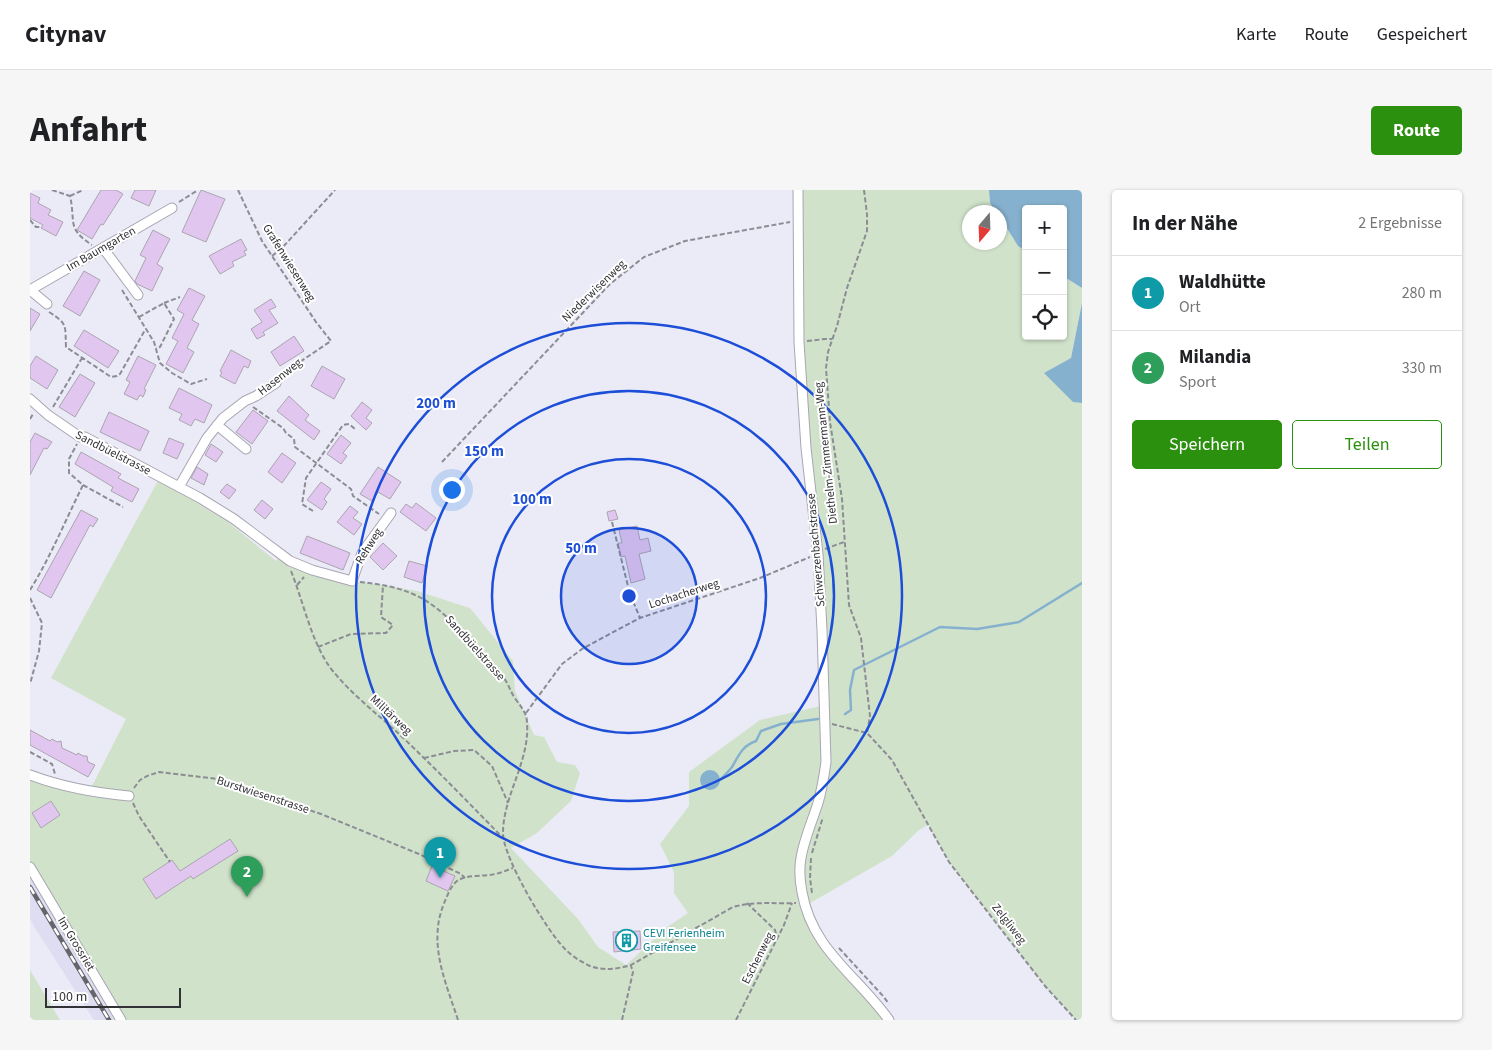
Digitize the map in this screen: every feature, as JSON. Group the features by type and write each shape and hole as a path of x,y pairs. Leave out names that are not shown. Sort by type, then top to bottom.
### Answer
{"street":[{"name":"Schwerzenbachstrasse","path":"798,190 799,342 804,421 818,554 830,723 823,783 800,860 800,884 804,905 811,924 820,940 876,1002 888,1020"},
{"name":"Im Baumgarten","path":"30,290 172,208"},
{"path":"101,250 138,295"},
{"path":"30,290 48,308"},
{"name":"Hasenweg","path":"179,487 208,438 223,418 246,401 276,383"},
{"name":"Sandbüelstrasse","path":"30,399 48,415 80,437 85,437 200,498 234,519 290,561 312,570 352,581"},
{"path":"218,426 246,449"},
{"name":"Rehweg","path":"352,581 355,568 362,553 389,516"},
{"path":"30,775 89,792 129,796"},
{"name":"Im Grossriet","path":"30,867 121,1020"}],"path":[{"path":"52,190 70,196 83,190"},
{"path":"181,200 198,190"},
{"name":"Grafenwiesenweg","path":"238,190 262,241 316,322 332,341"},
{"path":"272,256 282,248 335,190"},
{"name":"Diethelm-Zimmermann-Weg","path":"864,190 868,214 867,231 847,288 828,352 826,379 831,432 842,500 849,605 861,638 870,716 867,733"},
{"path":"70,196 73,228 79,237 101,250"},
{"path":"30,220 36,227 40,227"},
{"name":"Niederwisenweg","path":"442,462 610,284 644,257 685,241 798,221"},
{"path":"118,284 146,329 156,348 160,362 172,373 190,384 207,379"},
{"path":"139,317 164,303 180,297"},
{"path":"156,348 160,347 174,319 164,303"},
{"path":"48,308 65,324 66,347 111,377 117,376 146,329"},
{"path":"799,342 825,338 832,339"},
{"name":"Hasenweg","path":"276,383 280,374 332,341"},
{"path":"48,415 82,358"},
{"path":"246,401 283,428 294,439 294,447 352,489 353,496 389,516"},
{"path":"313,511 302,504 306,478 344,425 349,424 356,430"},
{"path":"80,437 69,458 69,472 83,485 123,507"},
{"path":"30,590 55,547 83,485"},
{"path":"612,522 630,594 640,618"},
{"name":"Lochacherweg","path":"526,713 562,664 582,649 640,618 760,578 844,542"},
{"name":"Militärweg","path":"312,570 297,586 318,647 328,665 504,838"},
{"name":"Sandbüelstrasse","path":"352,581 382,584 416,595 434,605 450,619 504,677 514,697 526,713"},
{"path":"318,647 350,634 386,633 393,625 380,617 382,584"},
{"path":"30,598 42,624 39,651 30,684"},
{"path":"526,713 528,725 525,748 504,821 504,838 513,868 544,921 566,949 580,961 591,966 616,969 631,965 732,907 747,903 792,903 804,905"},
{"path":"830,723 834,717"},
{"path":"830,723 867,733"},
{"path":"830,723 834,733"},
{"name":"Zelgliweg","path":"867,733 892,760 949,862 1045,986 1076,1020"},
{"path":"424,758 454,751 474,750 492,766 508,804"},
{"path":"30,752 52,764 60,785"},
{"name":"Burstwiesenstrasse","path":"129,796 140,780 159,772 218,779 320,814 419,854 461,874 465,878"},
{"path":"129,796 139,816 170,862"},
{"path":"812,894 810,878 811,856 825,813"},
{"path":"458,1020 441,966 437,942 443,906 450,888 458,881 465,878 495,874 513,868"},
{"path":"747,903 775,930 777,940"},
{"name":"Eschenweg","path":"736,1020 777,940 792,903"},
{"path":"838,946 889,1004"},
{"path":"622,1020 633,972 631,965"}],"shaded area":[{"path":"30,867 121,1020 94,1020 35,928 30,919"}],"green space":[{"path":"798,190 989,190 991,205 962,205 962,250 1007,250 1007,228 1018,246 1022,248 1022,340 1067,340 1067,279 1082,288 1082,303 1071,358 1073,402 1082,403 1082,1020 1076,1020 1045,986 949,862 928,825 919,830 892,856 805,906 820,940 889,1020 121,1020 30,867 30,775 89,792 126,719 51,678 160,477 200,498 197,503 228,522 276,561 281,554 352,581 417,591 470,608 513,661 515,691 534,735 544,737 557,762 575,765 580,773 571,801 537,833 511,848 578,919 598,947 626,965 667,927 688,913 674,893 674,872 660,844 689,806 689,772 760,720 825,705 818,554 803,413"},
{"path":"30,970 60,1020 30,1020"}],"water":[{"path":"989,190 1082,190 1082,288 1067,279 1067,205 1022,205 1022,248 1018,246 1007,228 1007,205 991,205"},
{"path":"1082,303 1082,403 1073,402 1044,373 1071,358"},
{"path":"710,770 717,773 720,780 717,787 710,790 703,787 700,780 703,773"}],"building":[{"path":"101,190 116,190 123,194 92,239 77,230"},
{"path":"135,190 156,190 149,206 131,198"},
{"path":"201,190 225,199 206,242 182,232"},
{"path":"30,193 40,198 38,203 51,210 48,215 63,222 56,236 41,228 43,225 30,218"},
{"path":"153,230 170,239 157,264 163,268 152,291 137,284 135,281 146,258 140,255"},
{"path":"241,239 247,250 244,251 246,255 232,262 234,266 220,274 209,256"},
{"path":"84,271 100,280 80,316 63,306"},
{"path":"189,288 205,296 192,320 199,324 187,348 194,352 183,373 166,364 178,341 172,338 184,314 177,310"},
{"path":"271,299 276,307 269,310 278,323 263,332 265,335 257,339 251,329 262,322 254,310"},
{"path":"30,308 40,314 30,331"},
{"path":"84,330 119,351 108,368 74,346"},
{"path":"294,336 304,351 280,366 271,352"},
{"path":"231,350 251,361 248,368 244,366 235,384 220,376 222,372 220,371"},
{"path":"36,356 58,370 47,389 30,378 30,366"},
{"path":"138,356 156,365 144,389 146,390 143,397 140,395 137,400 124,394 130,382 126,380"},
{"path":"322,366 345,379 334,399 311,386"},
{"path":"80,374 95,383 75,417 59,407"},
{"path":"179,388 212,405 204,423 195,419 191,426 179,420 182,414 169,408"},
{"path":"289,396 309,415 305,420 320,431 314,440 277,411"},
{"path":"362,402 372,410 366,418 372,423 366,430 351,416"},
{"path":"253,410 268,421 252,444 236,432"},
{"path":"109,412 149,431 140,451 100,432"},
{"path":"35,433 52,442 47,449 44,448 30,475 30,442"},
{"path":"341,435 351,443 343,453 347,456 341,464 327,454"},
{"path":"169,438 184,444 177,459 163,453"},
{"path":"211,444 223,452 216,462 205,455"},
{"path":"81,452 121,474 118,478 139,489 132,502 111,491 113,487 75,464"},
{"path":"282,453 296,463 282,483 268,472"},
{"path":"197,467 208,474 204,485 191,478"},
{"path":"378,467 401,482 390,499 378,492 372,501 360,494"},
{"path":"321,482 331,489 324,499 327,502 322,510 307,500"},
{"path":"227,484 236,490 229,499 220,492"},
{"path":"262,500 273,509 265,519 254,510"},
{"path":"416,503 436,518 426,531 400,512 406,504 412,508"},
{"path":"350,506 358,512 353,518 362,524 354,535 337,522"},
{"path":"81,510 98,519 93,527 90,525 51,598 37,590"},
{"path":"615,510 618,519 609,521 607,512"},
{"path":"637,526 640,540 648,538 651,551 639,554 645,579 631,583 625,556 621,557 618,543 622,543 619,530"},
{"path":"307,536 350,553 343,570 300,553"},
{"path":"383,543 397,556 383,570 370,557"},
{"path":"409,561 427,566 422,583 404,577"},
{"path":"30,730 50,741 52,739 57,742 61,741 62,748 77,755 78,753 87,756 88,762 95,765 88,777 30,745"},
{"path":"51,801 60,815 41,828 32,813"},
{"path":"230,839 238,851 193,879 191,876 156,899 143,879 172,860 180,871"},
{"path":"432,866 455,876 448,891 426,881"},
{"name":"CEVI Ferienheim Greifensee","path":"640,931 641,949 614,952 613,932"}],"waterway":[{"path":"845,714 851,710 850,690 854,670 940,627 977,629 1019,622 1082,583"},
{"path":"721,779 732,767 744,748 756,741 761,731 781,724 818,719"}],"railway":[{"path":"30,887 109,1020"}],"place":[{"name":"Waldhütte","path":"440,878"},
{"name":"Milandia","path":"247,897"},
{"name":"CEVI Ferienheim Greifensee","path":"627,940"}]}
